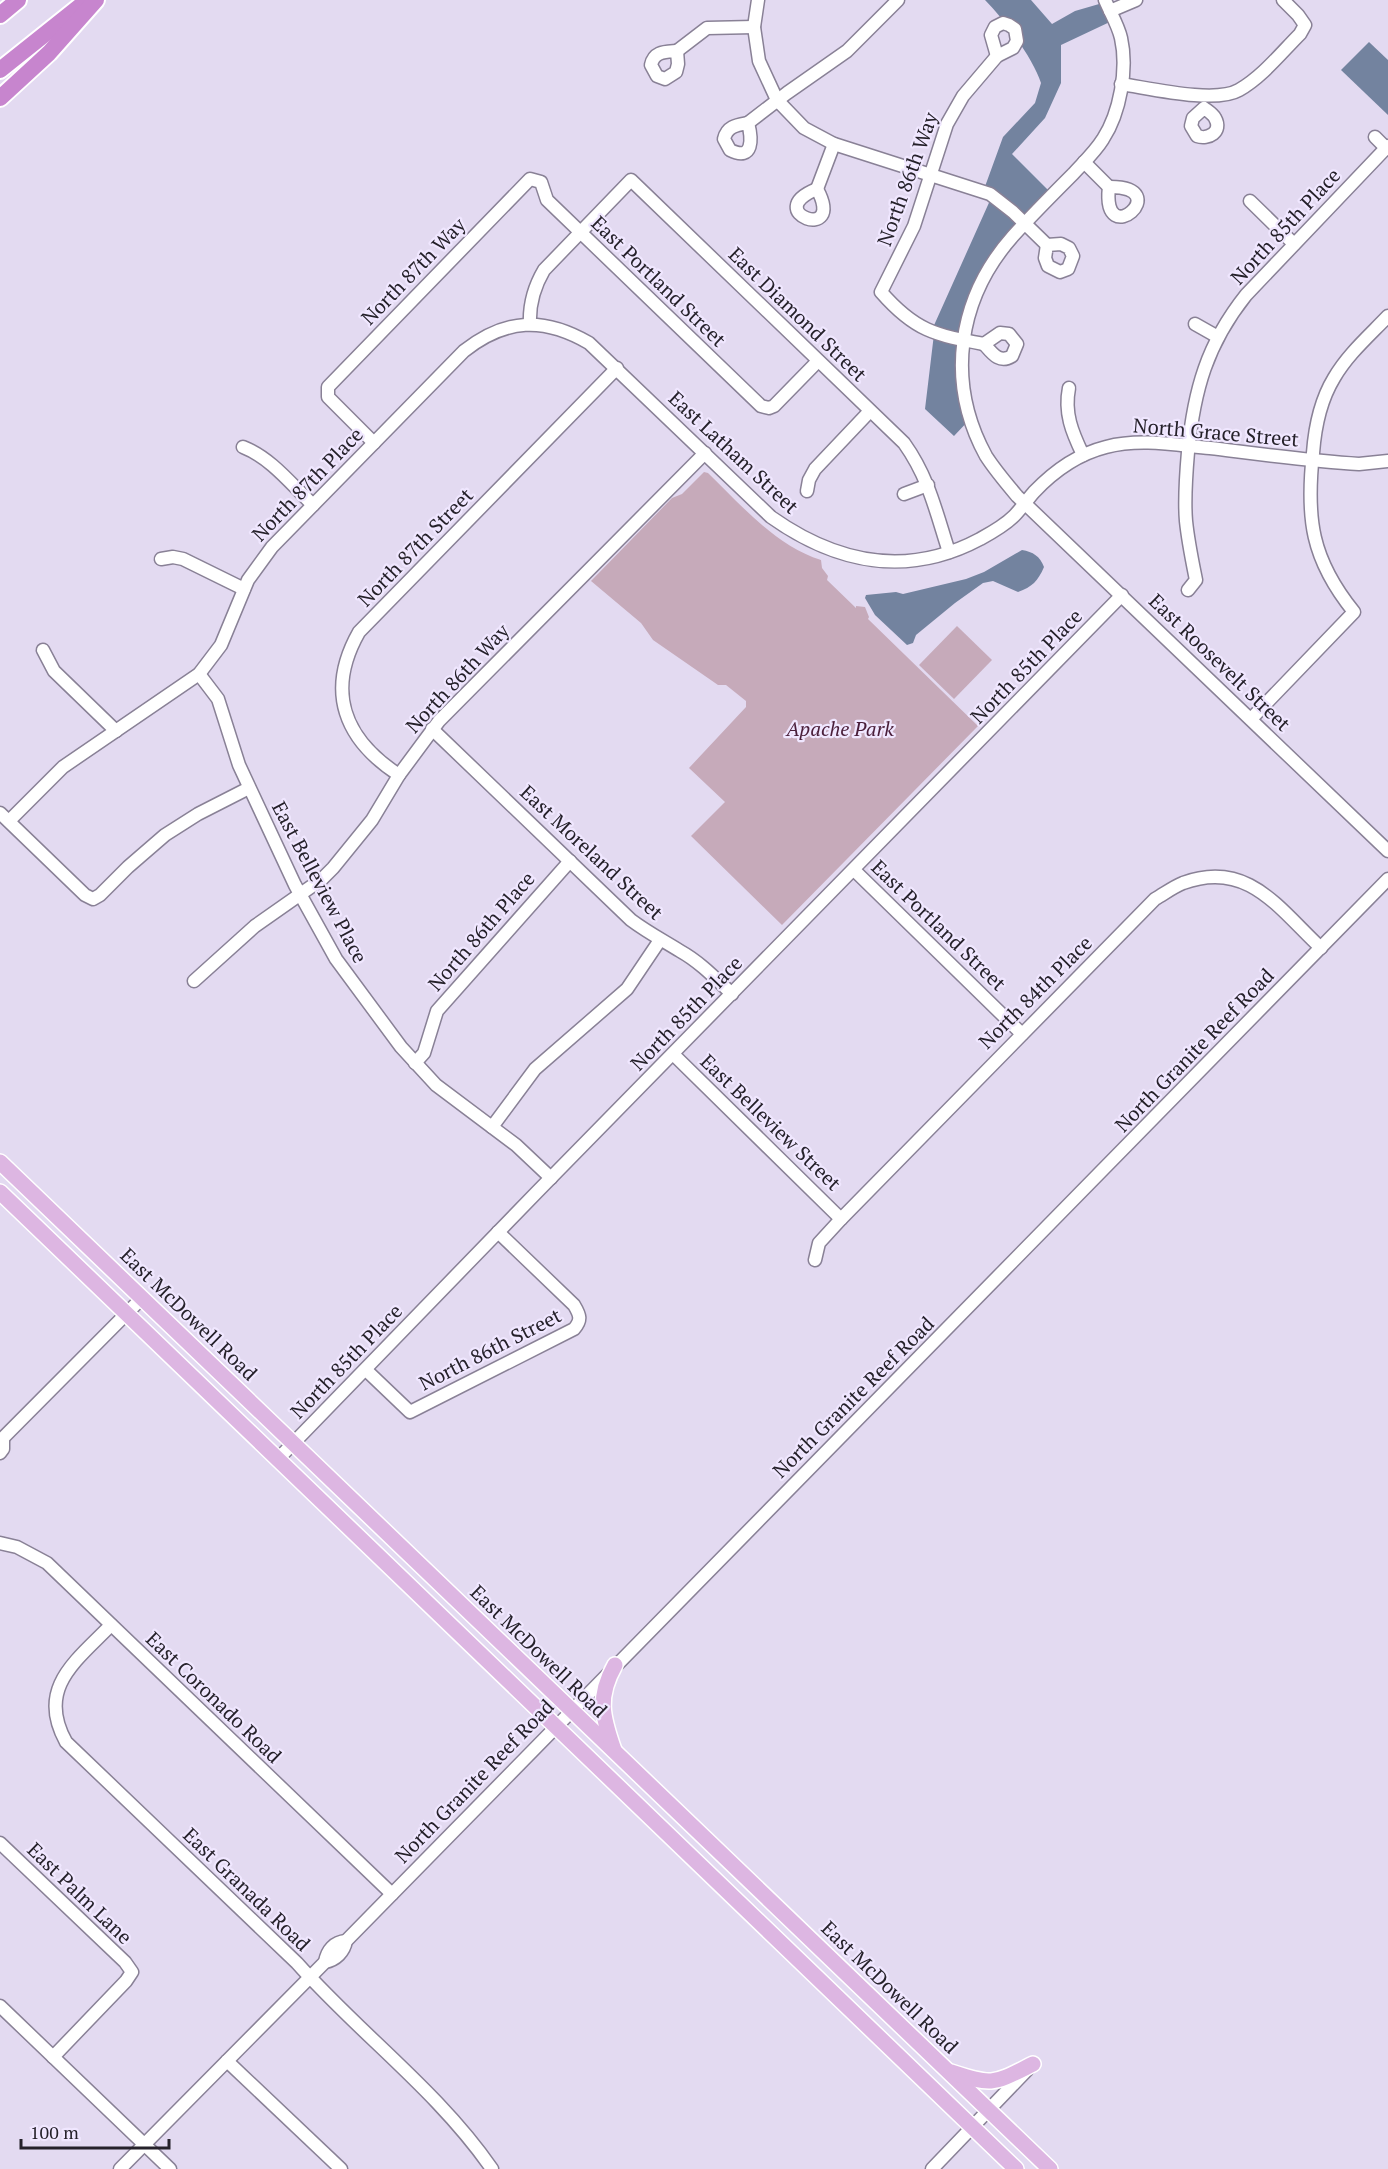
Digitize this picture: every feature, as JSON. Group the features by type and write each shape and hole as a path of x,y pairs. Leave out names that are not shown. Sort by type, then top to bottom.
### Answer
{"highway":[{"path":"0,15 18,0"},
{"path":"0,70 88,0"},
{"path":"0,98 49,53 96,0"}],"main road":[{"name":"East McDowell Road","path":"0,1162 1050,2169"},
{"path":"0,1192 1016,2169"},
{"path":"34,1224 48,1208"},
{"path":"376,1552 390,1537"},
{"path":"615,1665 606,1682 603,1715 615,1753"},
{"path":"755,1919 771,1902"},
{"path":"948,2071 990,2083 1033,2064"}],"street":[{"path":"758,0 754,27 759,61 777,100 804,128 834,144 990,194 1007,206 1047,245"},
{"path":"748,123 847,51 898,0"},
{"path":"1108,6 1136,0"},
{"path":"1121,84 1204,102 1237,92 1252,82 1300,34 1305,25 1283,0"},
{"name":"East Roosevelt Street","path":"1108,6 1121,38 1123,65 1114,116 1103,139 996,257 979,284 962,340 966,402 987,456 1024,504 1388,850"},
{"path":"677,51 707,27 754,27"},
{"name":"North 86th Way","path":"962,340 934,334 912,322 881,292 914,226 941,139 955,108 997,56"},
{"name":"North 85th Place","path":"1188,590 1196,580 1185,507 1189,446 1197,393 1206,362 1218,337 1246,295 1387,147 1375,137"},
{"path":"817,189 834,144"},
{"path":"1084,162 1109,187"},
{"name":"East Portland Street","path":"530,179 541,182 547,200 761,406 769,408 774,406 819,361"},
{"name":"North 87th Way","path":"374,443 332,403 326,392 331,384 530,179"},
{"name":"East Diamond Street","path":"580,232 631,180 904,443 918,463 928,485 950,552"},
{"path":"1250,201 1294,244"},
{"path":"530,324 529,310 540,278 580,232"},
{"path":"1251,719 1353,612 1329,577 1314,537 1309,494 1312,460 1319,413 1333,380 1350,355 1388,316"},
{"name":"East Latham Street","path":"530,324 557,328 589,343 771,517 792,532 827,550 892,562 950,552 992,532 1013,517 1024,504"},
{"name":"North 87th Place","path":"4,817 83,752 199,674 221,645 244,589 266,554 475,343 505,329 530,324"},
{"path":"1194,324 1218,337"},
{"path":"962,340 984,344"},
{"name":"North 87th Street","path":"399,775 374,758 352,729 345,714 342,673 351,645 359,632 617,368"},
{"path":"1069,388 1068,420 1083,455"},
{"path":"807,490 815,469 870,411"},
{"name":"North Grace Street","path":"1024,504 1050,476 1083,455 1131,442 1359,464 1388,461"},
{"path":"243,447 256,452 268,461 313,505"},
{"name":"North 86th Way","path":"194,981 255,926 322,879 342,859 372,820 399,775 432,729 705,453"},
{"path":"904,494 928,485"},
{"path":"161,559 173,557 183,559 244,589"},
{"name":"North 85th Place","path":"278,1459 1122,595"},
{"path":"43,650 54,671 116,731"},
{"name":"East Belleview Place","path":"199,674 218,699 233,749 249,788 300,894 336,959 364,1000 415,1063 436,1085 516,1145 552,1179"},
{"name":"East Moreland Street","path":"432,729 631,920 698,963 732,994"},
{"path":"4,817 85,895 93,898 100,895 165,835 198,814 249,788"},
{"name":"North 86th Place","path":"415,1063 424,1053 437,1011 570,861"},
{"name":"East Portland Street","path":"854,870 1022,1034"},
{"name":"North 84th Place","path":"815,1260 819,1243 841,1219 1155,899 1182,883 1203,877 1227,876 1246,882 1266,895 1321,948"},
{"name":"North Granite Reef Road","path":"120,2169 325,1962 326,1953 338,1942 346,1941 570,1710 1388,879"},
{"path":"492,1127 535,1069 627,989 660,940"},
{"name":"East Belleview Street","path":"674,1054 841,1219"},
{"name":"North 86th Street","path":"366,1370 410,1412 574,1329 579,1323 580,1316 573,1305 498,1232"},
{"path":"0,1453 3,1449 1,1440 142,1298"},
{"name":"East Coronado Road","path":"0,1543 17,1547 47,1563 392,1894"},
{"name":"East Granada Road","path":"111,1625 70,1667 58,1686 56,1710 59,1726 66,1742 439,2103 492,2169"},
{"name":"East Palm Lane","path":"0,1843 125,1962 132,1972 126,1982 53,2057"},
{"path":"0,2006 170,2169"},
{"path":"227,2061 341,2169"},
{"path":"932,2169 1033,2064"}],"green space":[{"name":"Apache Park","path":"704,472 708,473 774,535 805,554 821,560 822,568 828,576 827,580 856,608 856,606 865,607 868,619 978,726 782,925 691,836 725,802 689,768 746,707 746,701 726,685 718,685 653,640 641,623 591,581 672,498 682,494"},
{"path":"957,626 992,660 954,699 919,665"}],"water":[{"path":"985,0 1031,0 1052,24 1075,11 1106,2 1114,20 1061,45 1061,83 1045,118 1012,154 1052,194 996,257 962,340 971,418 954,436 925,409 934,334 931,332 992,196 983,192 1003,137 1035,103 1041,83 1032,62 1017,39"},
{"path":"1369,42 1388,60 1388,115 1341,70"},
{"path":"1022,550 1036,555 1044,567 1031,586 1018,592 993,581 983,583 916,635 913,643 907,645 875,615 865,598 866,595 896,592 903,594 966,579 984,572"}]}
